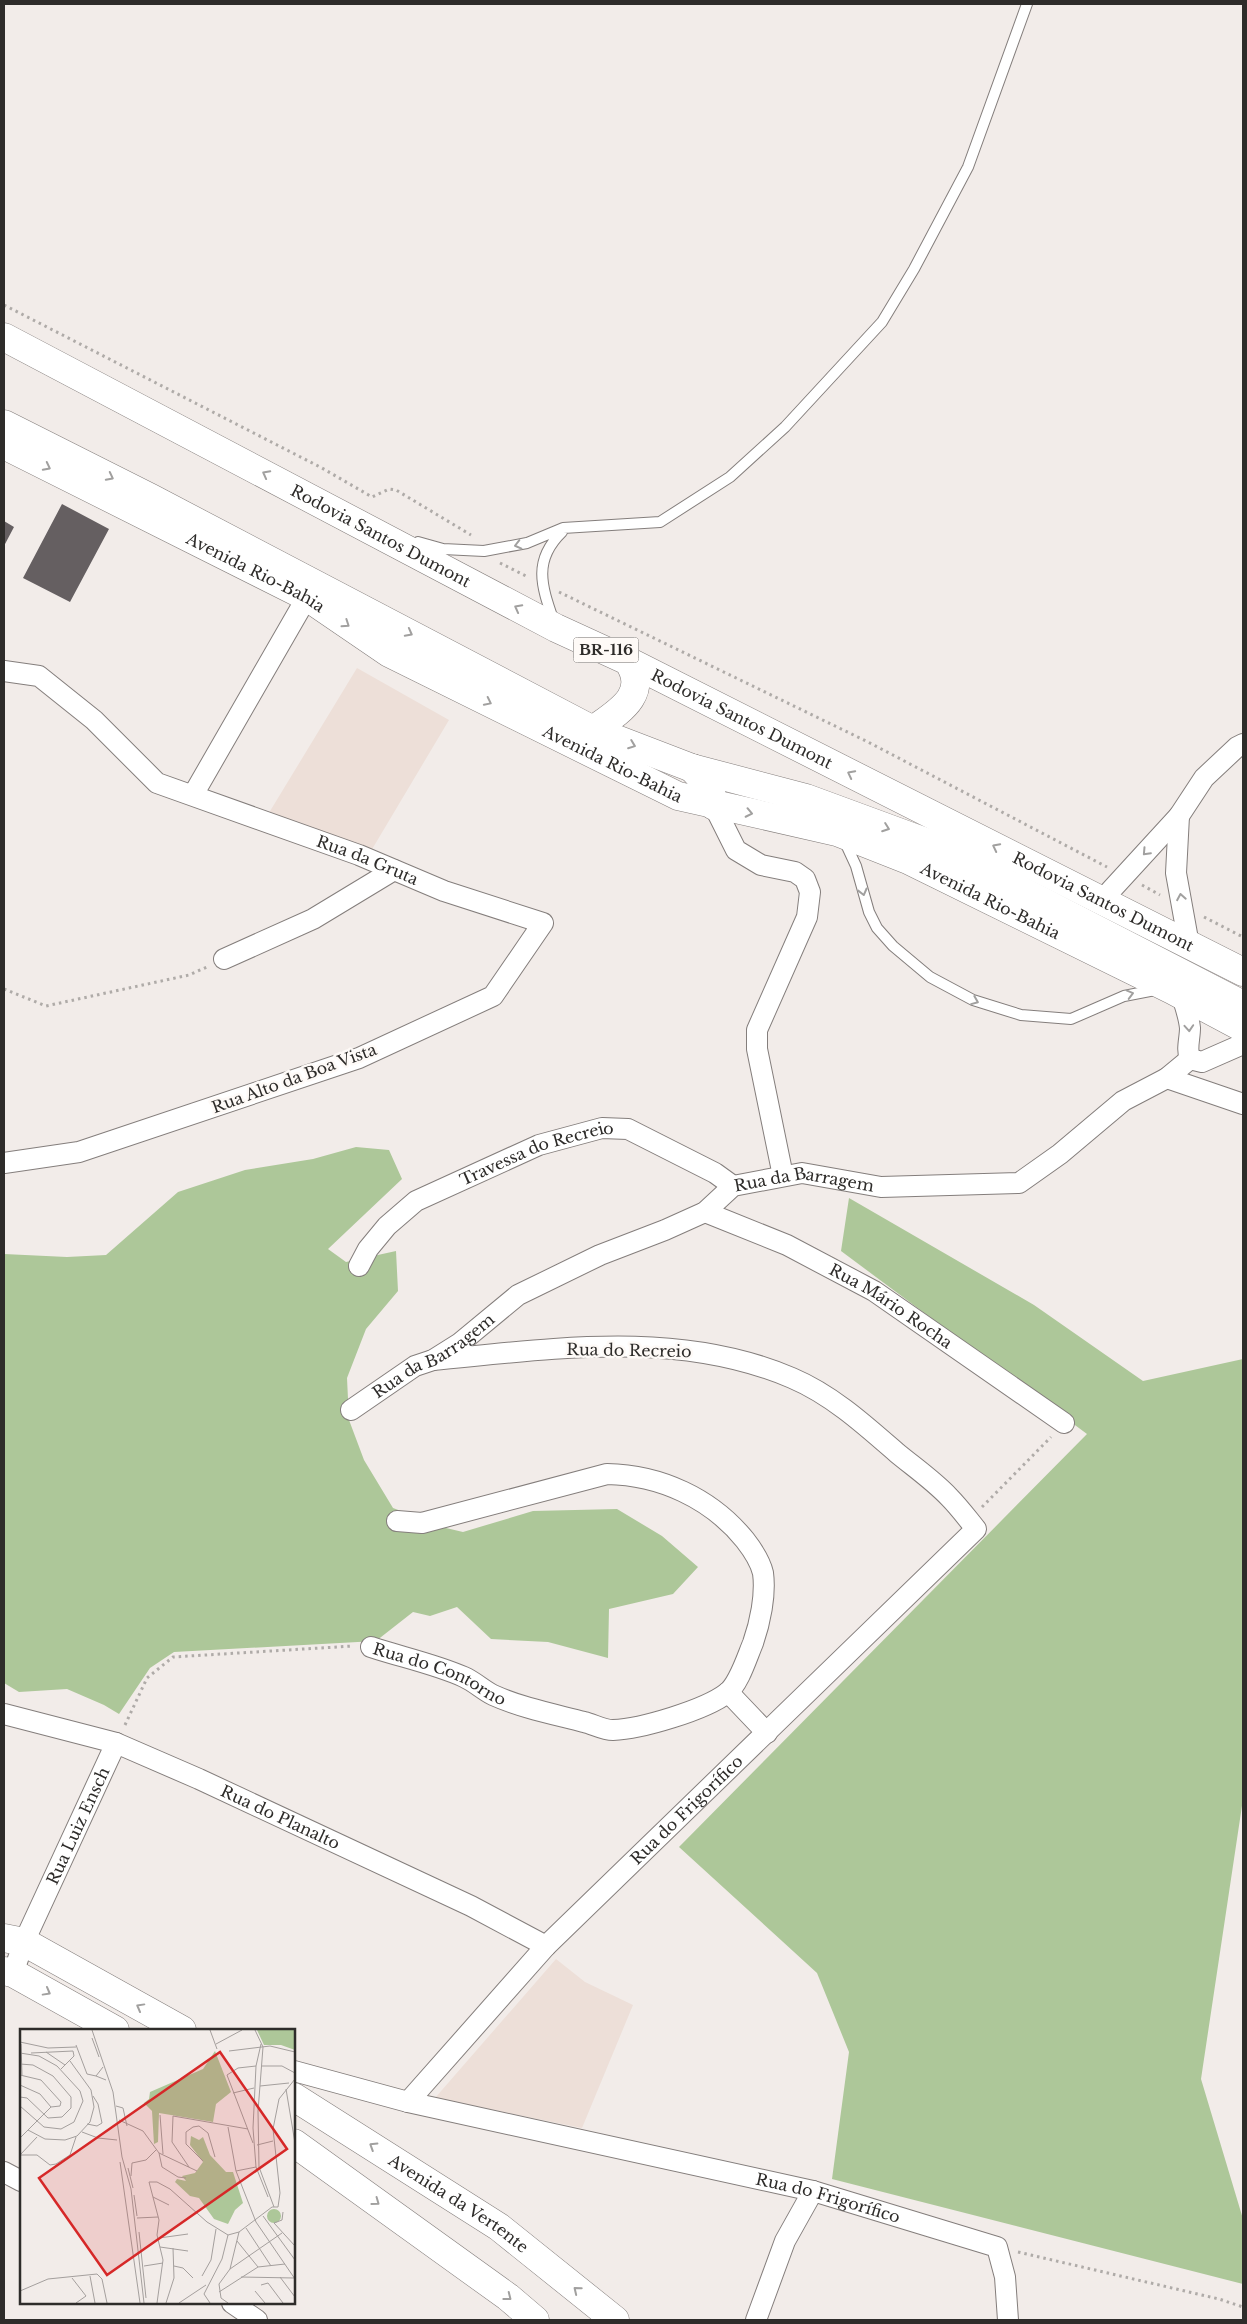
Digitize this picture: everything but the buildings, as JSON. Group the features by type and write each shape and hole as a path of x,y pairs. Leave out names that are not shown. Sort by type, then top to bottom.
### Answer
{"main road":[{"name":"Rodovia Santos Dumont","path":"4,337 556,628 628,661 1243,972"},
{"name":"Rodovia Santos Dumont","path":"4,424 151,498 575,729 692,768 806,798 931,844 1243,1005"},
{"name":"Avenida Rio-Bahia","path":"4,445 307,597 389,653 575,729 678,796 714,806 837,832 908,860 1177,993 1243,1028"},
{"path":"575,729 622,709 635,692 635,672 628,661"},
{"path":"692,768 710,788 714,806"},
{"path":"14,1940 180,2029"},
{"path":"9,1972 113,2029"},
{"name":"Avenida da Vertente","path":"295,2098 499,2227 615,2320"},
{"path":"295,2144 508,2297 535,2320"}],"street":[{"path":"193,795 307,597"},
{"name":"Rua da Gruta","path":"5,675 38,676 94,720 157,783 359,855 444,891 543,923"},
{"path":"1102,900 1179,816 1204,778 1237,747 1243,744"},
{"path":"714,806 736,850 761,866 795,872 805,879 810,892 808,917 757,1030 757,1049 783,1176"},
{"path":"1179,816 1176,873 1189,945"},
{"path":"224,959 313,919 394,870"},
{"name":"Rua Alto da Boa Vista","path":"4,1163 79,1152 359,1058 493,996 543,923"},
{"path":"1177,993 1188,1017 1190,1040 1187,1052 1190,1059 1202,1062 1243,1044"},
{"name":"Rua da Barragem","path":"351,1410 415,1366 433,1360 460,1343 518,1295 600,1255 705,1212 733,1186 802,1173 881,1187 1020,1183 1060,1154 1122,1101 1167,1078 1190,1059"},
{"path":"1167,1078 1243,1104"},
{"name":"Travessa do Recreio","path":"359,1266 368,1249 387,1226 416,1201 539,1145 602,1128 628,1129 715,1173 733,1186"},
{"name":"Rua Mário Rocha","path":"705,1212 787,1245 874,1291 1064,1423"},
{"name":"Rua do Recreio","path":"433,1360 590,1346 665,1347 711,1353 757,1365 794,1379 860,1420 949,1496 976,1529"},
{"name":"Rua do Contorno","path":"371,1647 465,1677 491,1694 518,1705 610,1730 637,1727 686,1713 707,1705 728,1692 744,1667 756,1634 763,1598 762,1572 754,1552 737,1530 703,1501 677,1488 652,1480 631,1474 607,1474 422,1523 398,1521"},
{"name":"Rua do Frigorífico","path":"408,2102 546,1946 976,1529"},
{"path":"728,1692 767,1733"},
{"name":"Rua do Planalto","path":"4,1714 116,1743 208,1783 472,1906 546,1946"},
{"name":"Rua Luiz Ensch","path":"9,1972 14,1940 116,1743"},
{"name":"Rua do Frigorífico","path":"295,2072 408,2102 812,2191 997,2247"},
{"path":"4,2172 20,2180"},
{"path":"756,2320 785,2241 812,2191"},
{"path":"997,2247 1005,2277 1008,2320"},
{"path":"233,2304 257,2320"}],"lane":[{"path":"360,523 443,549 464,551 491,550 527,543 563,528 660,522 730,478 784,427 882,322 914,269 968,167 1027,4"},
{"path":"556,628 542,584 542,565 546,552 563,528"},
{"path":"837,832 844,839 853,859 869,912 877,928 911,962 937,981 973,1000 1021,1015 1071,1019 1124,996 1148,990 1177,993"}],"path":[{"path":"4,305 322,468 372,497 389,489 396,490 478,539 491,550 501,563 868,742 1243,937"},
{"path":"4,989 46,1006 189,975 224,959"},
{"path":"957,1506 980,1510 1064,1423"},
{"name":"Rua do Contorno","path":"116,1743 147,1678 173,1657 345,1646 371,1647"},
{"path":"997,2247 1219,2299 1243,2307"}],"shaded area":[{"path":"357,668 449,720 371,851 264,821"},
{"path":"556,1959 585,1982 633,2005 582,2128 435,2098"}],"green space":[{"path":"356,1147 389,1150 402,1179 328,1249 346,1262 396,1251 398,1291 366,1329 347,1378 349,1420 364,1460 393,1508 446,1528 463,1532 533,1511 617,1509 662,1536 698,1567 673,1594 609,1609 608,1658 548,1642 491,1639 457,1607 430,1616 413,1612 376,1641 174,1652 150,1668 119,1714 104,1705 67,1689 19,1692 4,1683 4,1254 67,1257 106,1255 178,1192 245,1170 313,1159"},
{"path":"849,1198 1034,1305 1143,1381 1243,1359 1243,1799 1201,2079 1243,2219 1243,2284 832,2179 849,2052 817,1973 679,1847 1087,1434 841,1251"}]}
